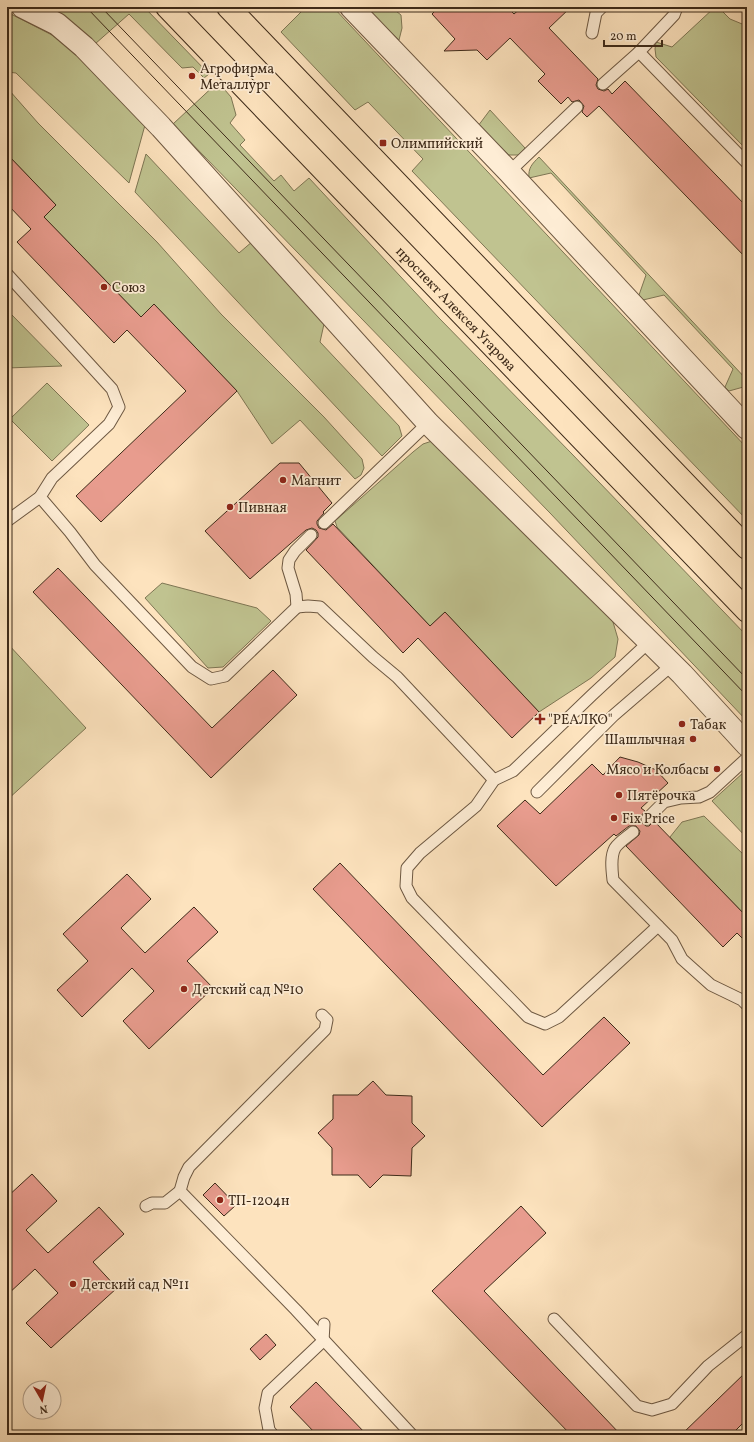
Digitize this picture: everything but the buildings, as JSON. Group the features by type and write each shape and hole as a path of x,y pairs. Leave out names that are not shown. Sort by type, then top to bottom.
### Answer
{"main road":[{"name":"проспект Алексея Угарова","path":"167,7 747,611"},
{"path":"228,7 747,548"}],"street":[{"path":"23,7 57,24 84,47 161,127 428,424 672,665 747,745"},
{"path":"351,7 509,172 747,428"}],"lane":[{"path":"592,33 596,13 602,7"},
{"path":"603,84 639,52 674,15 677,7"},
{"path":"639,52 747,164"},
{"path":"509,172 578,107"},
{"path":"7,274 112,389 119,407 109,424 52,478 40,497 7,520"},
{"path":"324,523 428,424"},
{"path":"40,497 70,532 95,565 192,667 211,679 225,676 297,608 308,606 320,607 373,657 397,677 494,780"},
{"path":"297,608 296,594 288,568 289,560 294,551 311,535"},
{"path":"649,642 513,771 494,780 476,806 420,853 407,868 406,886 412,898 528,1017 545,1024 559,1018 658,926"},
{"path":"537,792 614,715 672,665"},
{"path":"647,819 664,802 681,798 699,797 710,792 747,758"},
{"path":"633,832 615,848 611,868 613,880 672,940 682,959 711,985 742,1000 747,1005"},
{"path":"146,1206 152,1203 165,1203 180,1191 189,1166 325,1030 327,1020 322,1015"},
{"path":"180,1191 296,1310 323,1341 412,1435"},
{"path":"554,1319 637,1406 652,1410 672,1404 708,1366 747,1335"},
{"path":"273,1435 269,1430 265,1408 268,1393 323,1341 324,1324"}],"green space":[{"path":"46,7 144,7 209,74 204,78 193,67 182,68 129,14 95,44"},
{"path":"306,7 333,7 747,448 747,520 412,171 423,159 368,102 355,110 281,32"},
{"path":"372,7 391,7 401,15 402,28 399,40 369,11"},
{"path":"715,7 718,7 730,19 747,26 747,150 656,57 656,42 672,47"},
{"path":"7,12 52,35 79,54 145,125 129,183 16,73 7,72"},
{"path":"218,82 231,97 236,115 230,123 245,140 240,145 274,181 281,175 294,191 309,178 439,318 747,636 747,721 550,513 173,124"},
{"path":"7,89 38,123 157,242 221,314 324,417 362,459 364,468 361,475 355,479 300,420 272,444 237,391 154,304 141,317 44,217 56,205 7,154"},
{"path":"490,110 525,148 519,155 509,155 478,126"},
{"path":"146,154 239,253 253,241 326,315 320,342 399,426 402,436 382,456 135,192"},
{"path":"539,157 747,380 747,386 729,391 725,387 733,369 664,295 643,300 639,295 646,275 551,173 529,178 531,166"},
{"path":"11,314 62,366 7,368 7,317"},
{"path":"47,383 89,425 52,461 10,419"},
{"path":"432,441 442,444 613,622 618,639 615,657 591,678 539,712 445,612 430,626 337,527 335,521 413,452 423,444"},
{"path":"162,583 257,608 271,621 223,667 208,668 145,598"},
{"path":"7,643 86,728 7,800"},
{"path":"744,772 747,772 747,838 712,801"},
{"path":"704,816 747,858 747,917 670,837 682,822"}],"tram line":[{"path":"86,7 747,696"},
{"path":"101,7 747,679"}],"place":[{"name":"Агрофирма Металлург","path":"192,76"},
{"name":"Олимпийский","path":"383,143"},
{"name":"Союз","path":"104,287"},
{"name":"Магнит","path":"283,480"},
{"name":"Пивная","path":"230,507"},
{"name":"\"РЕАЛКО\"","path":"540,719"},
{"name":"Табак","path":"682,724"},
{"name":"Шашлычная","path":"693,739"},
{"name":"Мясо и Колбасы","path":"717,769"},
{"name":"Пятёрочка","path":"619,795"},
{"name":"Fix Price","path":"614,818"},
{"name":"Детский сад №10","path":"184,989"},
{"name":"ТП-1204н","path":"220,1200"},
{"name":"Детский сад №11","path":"73,1284"}]}
